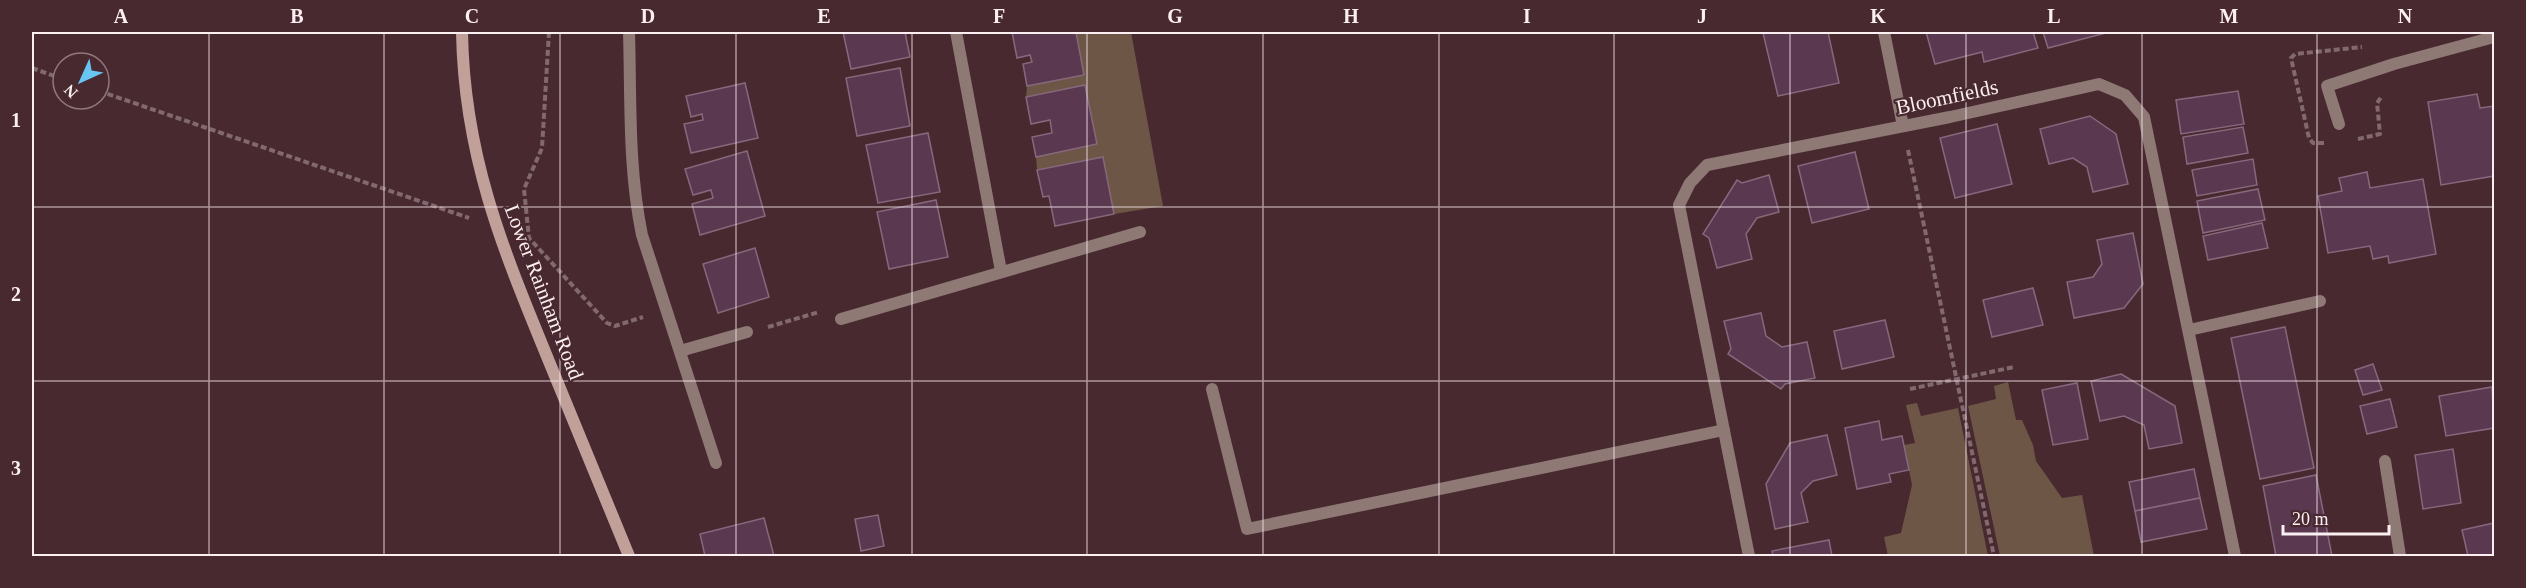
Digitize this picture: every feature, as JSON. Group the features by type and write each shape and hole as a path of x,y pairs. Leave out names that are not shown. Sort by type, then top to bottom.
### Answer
{"street":[{"name":"Lower Rainham Road","path":"462,32 465,90 475,152 495,227 629,556"},
{"path":"629,32 634,188 642,235 716,463"},
{"path":"956,32 1001,271"},
{"path":"1884,32 1903,126"},
{"path":"2339,124 2327,86 2425,55 2494,37"},
{"name":"Bloomfields","path":"1749,556 1679,205 1689,183 1707,165 2099,84 2125,95 2144,117 2235,556"},
{"path":"842,319 1140,232"},
{"path":"2189,330 2320,301"},
{"path":"680,351 747,332"},
{"path":"1212,389 1247,529 1724,430"},
{"path":"2385,461 2400,556"}],"path":[{"path":"549,32 542,148 524,189 529,240 610,325 615,326 667,310"},
{"path":"32,68 51,75"},
{"path":"111,95 495,227"},
{"path":"1903,126 1994,556"},
{"path":"1910,389 2014,367"}],"shaded area":[{"path":"1076,32 1131,32 1163,206 1114,214 1103,157 1037,170 1036,157 1097,144 1085,85 1026,97 1027,86 1084,75"},
{"path":"2008,382 2016,420 2022,420 2033,445 2036,461 2062,498 2082,495 2094,556 2000,556 1968,406 1996,399 1994,386"},
{"path":"1917,403 1921,416 1958,408 1988,556 1888,556 1884,537 1901,533 1912,485 1904,445 1915,443 1906,405"}],"building":[{"path":"843,32 905,32 910,57 851,69"},
{"path":"1012,32 1076,32 1084,75 1027,86 1023,64 1032,62 1030,55 1017,58"},
{"path":"1828,32 1839,83 1778,96 1763,33"},
{"path":"1926,32 2033,32 2038,48 1984,62 1982,52 1935,64"},
{"path":"2043,32 2106,32 2106,33 2048,48"},
{"path":"900,68 910,126 857,136 846,78"},
{"path":"745,83 758,138 691,153 684,124 703,120 702,114 691,117 686,96"},
{"path":"1085,85 1097,144 1036,157 1032,137 1052,133 1050,120 1031,124 1026,97"},
{"path":"2238,91 2244,124 2181,134 2176,100"},
{"path":"2477,94 2480,108 2494,106 2494,176 2441,185 2428,102"},
{"path":"2090,116 2116,134 2128,184 2093,192 2087,167 2073,158 2049,164 2040,129"},
{"path":"1997,124 2012,184 1955,198 1940,138"},
{"path":"2243,127 2248,153 2187,164 2183,137"},
{"path":"928,133 940,192 878,203 866,145"},
{"path":"747,151 765,216 700,235 692,204 713,198 711,190 693,195 685,169"},
{"path":"1855,152 1869,209 1812,223 1798,166"},
{"path":"1103,157 1114,214 1055,226 1049,196 1043,197 1037,170"},
{"path":"2253,159 2257,185 2197,196 2192,170"},
{"path":"2367,172 2370,188 2423,179 2436,254 2389,263 2388,256 2373,259 2370,246 2328,253 2318,196 2342,191 2339,178"},
{"path":"1769,175 1779,212 1757,218 1746,234 1752,259 1717,268 1709,238 1703,234 1737,180 1742,183"},
{"path":"2258,189 2265,220 2203,233 2197,201"},
{"path":"936,200 948,257 889,269 877,212"},
{"path":"2262,223 2268,248 2208,260 2203,236"},
{"path":"2133,233 2143,284 2124,308 2074,318 2067,282 2093,277 2102,264 2097,240"},
{"path":"755,248 769,297 718,313 703,264"},
{"path":"2033,288 2043,325 1992,337 1983,300"},
{"path":"1761,313 1766,336 1782,347 1807,342 1815,378 1785,384 1781,389 1728,354 1731,349 1724,321"},
{"path":"1885,320 1894,357 1842,369 1834,331"},
{"path":"2285,327 2314,468 2260,479 2231,338"},
{"path":"2373,364 2382,390 2363,395 2355,370"},
{"path":"2121,374 2175,406 2182,443 2149,449 2144,425 2124,416 2100,421 2091,381"},
{"path":"2077,383 2088,439 2053,445 2042,390"},
{"path":"2492,387 2494,428 2446,436 2439,396"},
{"path":"2390,399 2397,427 2367,434 2360,406"},
{"path":"1879,421 1882,440 1902,436 1909,470 1889,474 1891,482 1857,489 1845,428"},
{"path":"1827,435 1837,475 1813,481 1801,493 1808,522 1775,529 1766,484 1790,443"},
{"path":"2453,449 2461,503 2423,509 2415,455"},
{"path":"2194,469 2200,498 2135,511 2129,482"},
{"path":"2316,475 2332,556 2276,556 2263,486"},
{"path":"2200,498 2207,529 2141,542 2135,511"},
{"path":"878,515 884,546 861,551 855,519"},
{"path":"764,518 774,556 705,556 700,534"},
{"path":"2494,523 2494,556 2468,556 2462,530"},
{"path":"1829,540 1832,556 1773,556 1772,551"}]}
